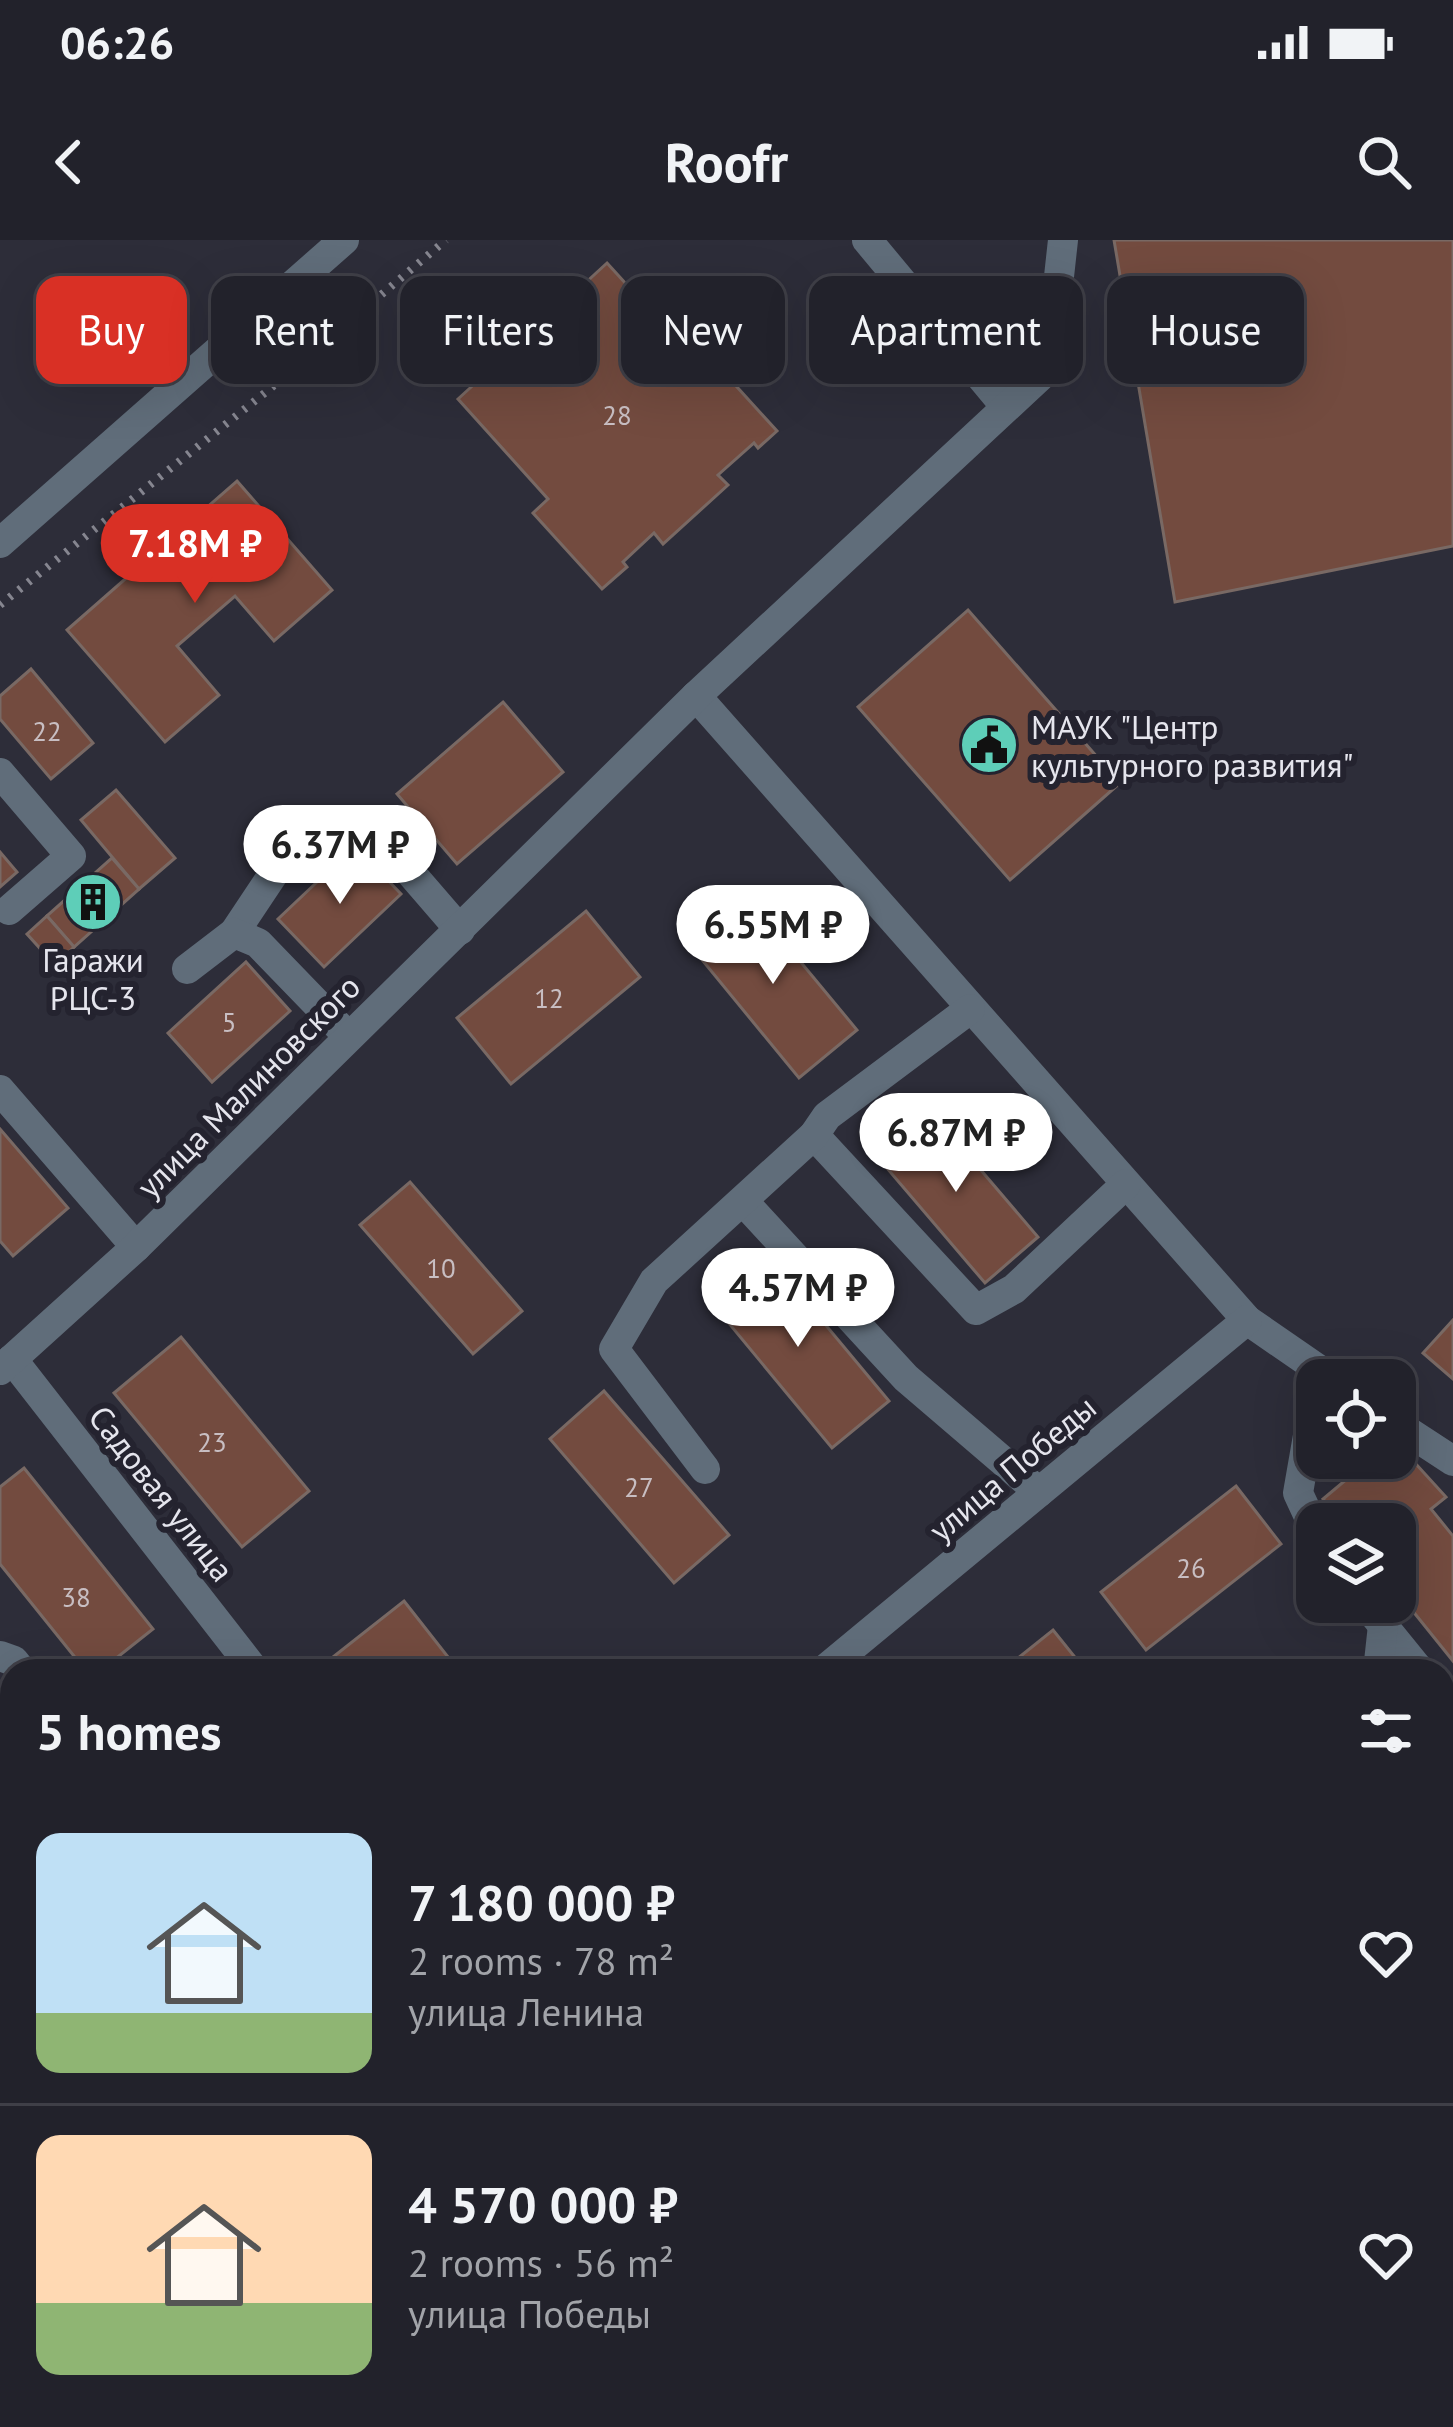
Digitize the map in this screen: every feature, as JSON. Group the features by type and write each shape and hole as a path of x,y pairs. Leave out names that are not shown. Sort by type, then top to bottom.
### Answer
{"street":[{"path":"0,543 344,240"},
{"path":"866,240 1006,407"},
{"name":"улица Малиновского","path":"6,1365 136,1247 696,696 1049,368 1063,240"},
{"path":"696,696 1247,1320 1297,1359"},
{"path":"0,772 70,856 9,910"},
{"path":"187,969 234,933 284,858 365,820 460,930"},
{"path":"234,933 258,943 348,1036"},
{"path":"705,1469 614,1349 654,1281 814,1135 827,1116 970,1009"},
{"path":"0,1090 136,1247"},
{"path":"814,1135 976,1310 1014,1288 1126,1184"},
{"path":"743,1201 906,1378 1039,1492"},
{"name":"улица Победы","path":"837,1659 1247,1320"},
{"name":"Садовая улица","path":"6,1365 245,1659"},
{"path":"1416,1437 1453,1461"},
{"path":"1374,1623 1377,1659"},
{"path":"1380,1623 1410,1659"}],"path":[{"path":"0,605 266,392 446,240"}],"building":[{"path":"1114,240 1453,240 1453,546 1175,602 1138,384 1304,384 1304,276 1120,276"},
{"path":"607,263 621,278 621,384 734,384 777,431 758,448 754,443 718,475 728,485 663,544 654,533 602,589 533,513 548,499 458,399 474,384 597,384 597,276 593,276"},
{"path":"237,481 332,590 274,641 235,596 177,646 219,695 165,742 67,630"},
{"name":"МАУК \"Центр культурного развития\"","path":"968,610 1120,783 1010,880 858,707"},
{"path":"31,669 93,743 51,779 0,719 0,696"},
{"path":"503,702 563,772 457,864 397,794"},
{"path":"116,790 175,858 139,889 81,820"},
{"path":"355,846 401,894 324,967 278,919"},
{"path":"0,852 17,872 0,887"},
{"name":"Гаражи РЦС-3","path":"112,858 139,889 74,947 47,916"},
{"path":"746,896 857,1030 799,1078 689,944"},
{"path":"586,911 640,977 511,1084 457,1018"},
{"path":"47,916 74,947 55,965 27,934"},
{"path":"246,962 290,1011 212,1082 168,1033"},
{"path":"927,1107 1038,1237 985,1283 874,1153"},
{"path":"0,1129 68,1208 13,1256 0,1241"},
{"path":"410,1182 522,1311 473,1354 360,1225"},
{"path":"764,1251 889,1401 832,1448 708,1298"},
{"path":"1453,1320 1453,1379 1423,1353"},
{"path":"181,1337 309,1491 242,1547 114,1393"},
{"path":"604,1391 729,1535 674,1583 550,1439"},
{"path":"1416,1464 1446,1497 1431,1509 1453,1536 1453,1659 1416,1615 1416,1503 1326,1503 1323,1499 1347,1479 1416,1479"},
{"path":"24,1468 153,1629 115,1659 76,1659 0,1564 0,1487"},
{"path":"1236,1486 1281,1544 1146,1650 1101,1592"},
{"path":"404,1601 450,1659 335,1659"},
{"path":"1053,1630 1076,1659 1017,1659"}],"place":[{"name":"МАУК \"Центр культурного развития\"","path":"989,745"},
{"name":"Гаражи РЦС-3","path":"93,902"}]}
